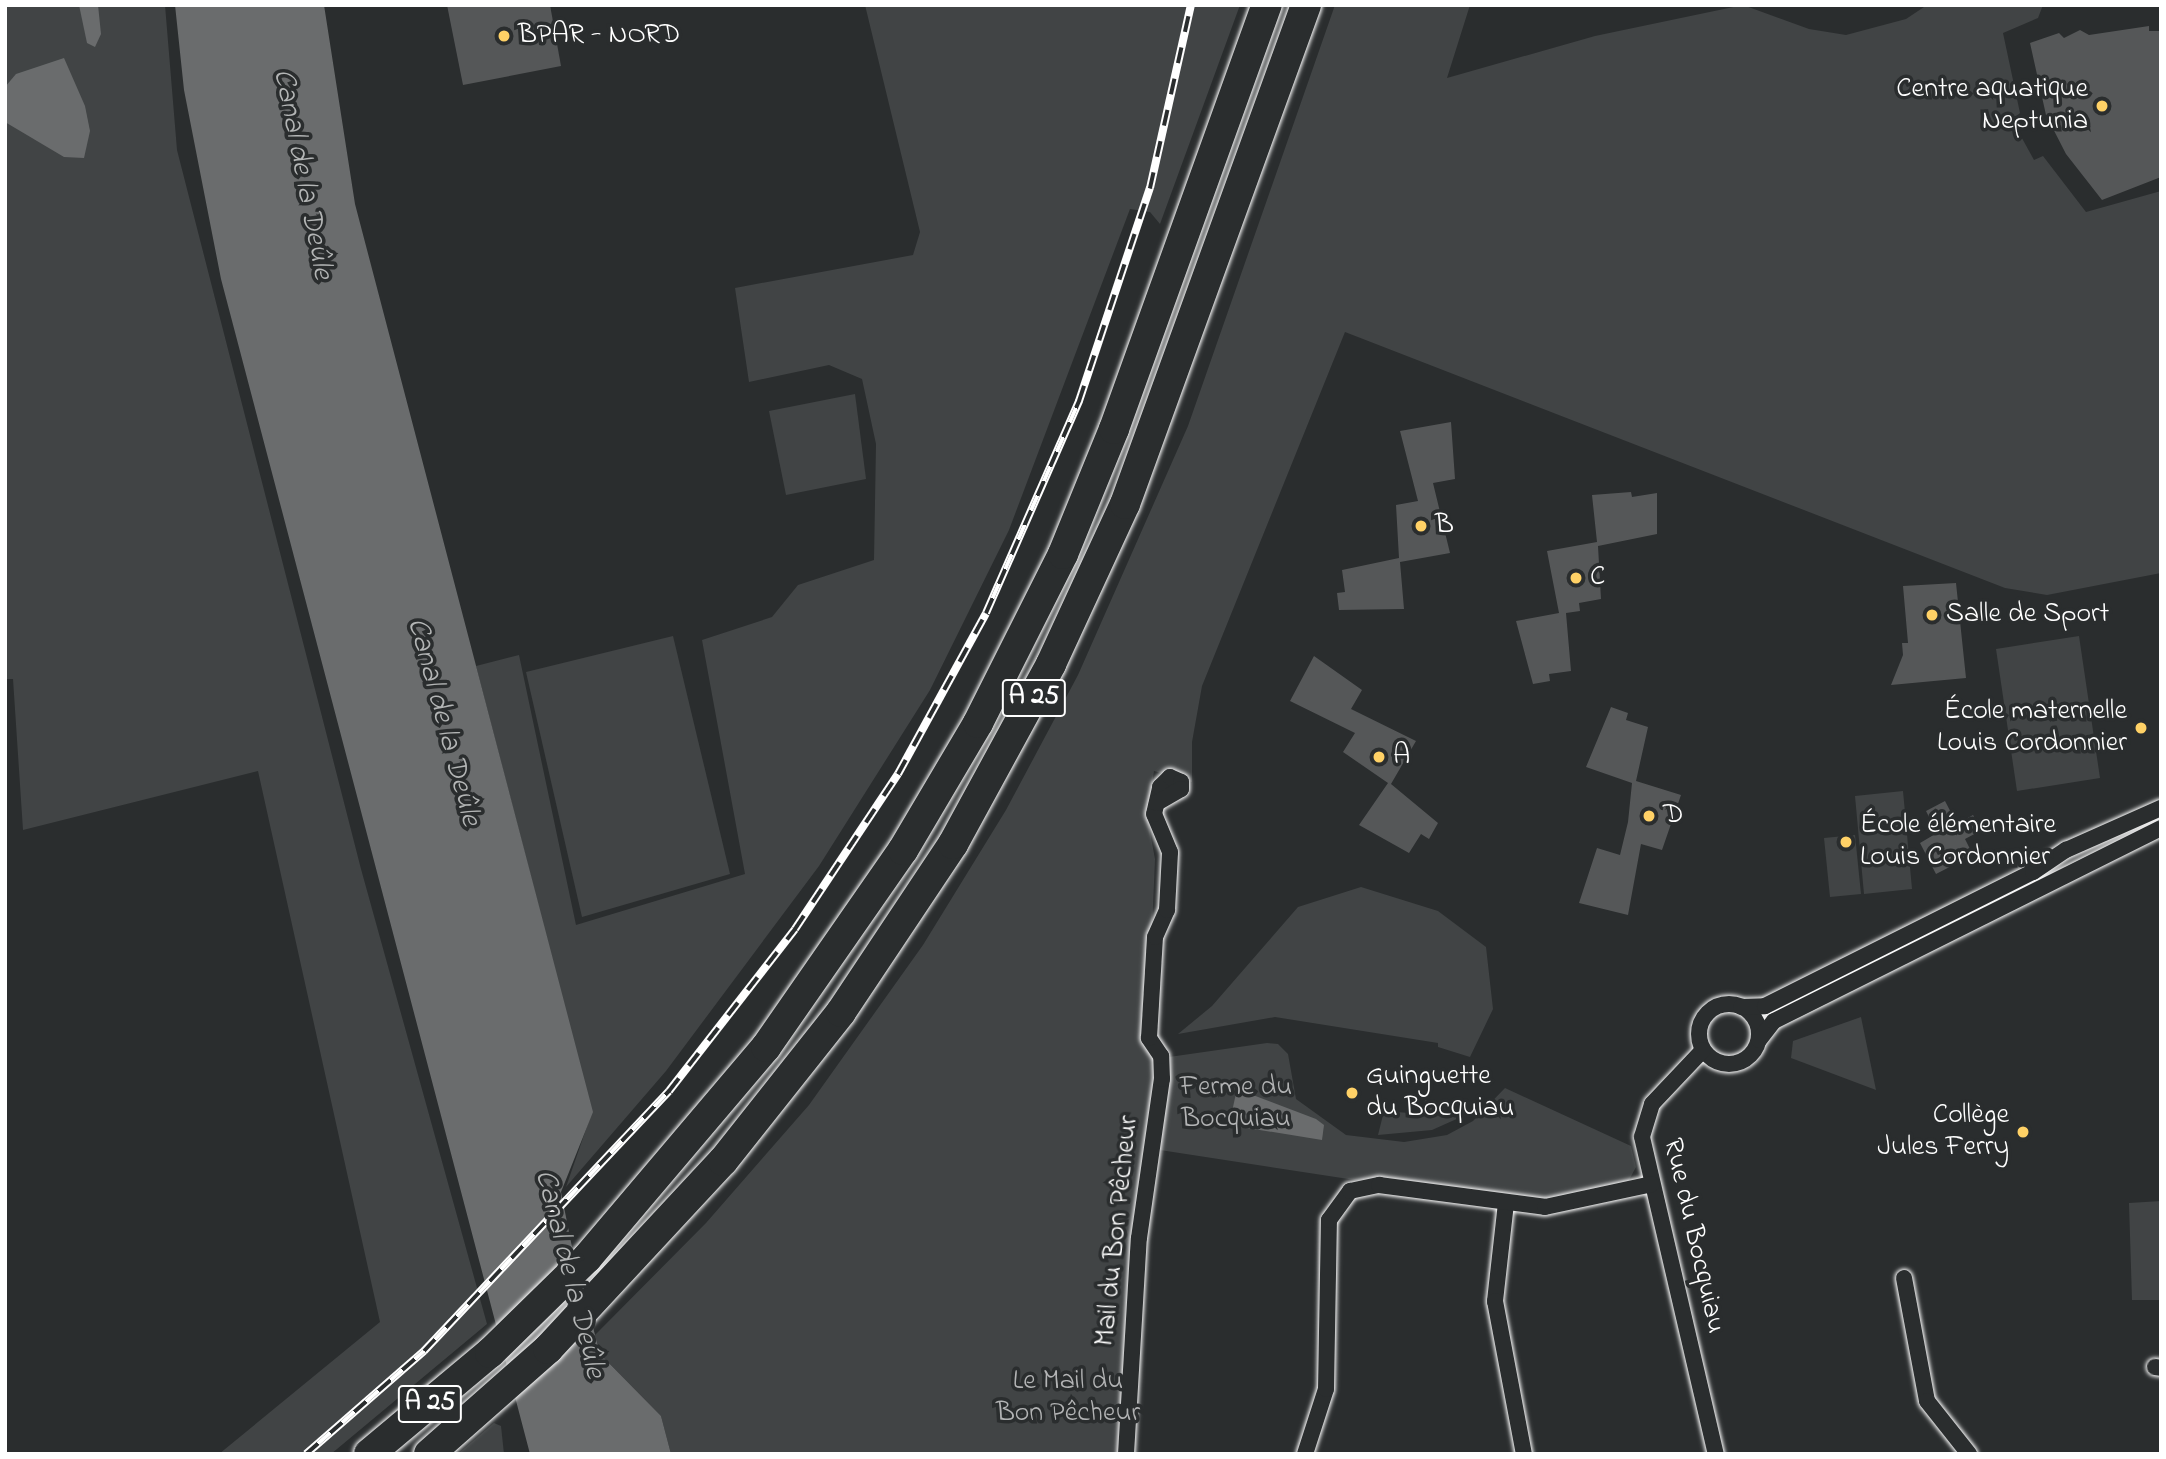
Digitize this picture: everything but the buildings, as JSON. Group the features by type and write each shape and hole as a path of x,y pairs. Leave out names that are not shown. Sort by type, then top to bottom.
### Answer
{"highway":[{"name":"A 25","path":"369,1454 490,1353 587,1258 710,1117 822,972 904,850 978,723 1094,479 1267,5"},
{"name":"A 25","path":"429,1454 500,1393 598,1299 723,1161 841,1012 925,888 1012,740 1089,587 1156,429 1306,5"}],"street":[{"name":"Mail du Bon Pêcheur","path":"1126,1454 1138,1252 1161,1056 1149,1038 1156,937 1167,910 1170,852 1155,822 1157,803"},
{"path":"2161,808 2066,850 2033,872 1765,1006 1720,1005 1705,1016 1699,1033 1703,1050 1717,1062 1734,1064 1752,1054 1759,1040 1780,1018 2161,828"},
{"path":"1741,1007 1756,1020 1759,1040"},
{"name":"Rue du Bocquiau","path":"1703,1050 1679,1071 1644,1118 1643,1144 1716,1454"},
{"path":"1305,1454 1326,1389 1326,1265 1329,1220 1339,1202 1370,1184 1545,1207 1652,1184"},
{"path":"1506,1203 1495,1301 1524,1454"},
{"path":"1904,1278 1927,1401 1969,1454"}],"green space":[{"path":"5,5 165,5 177,150 361,869 487,1324 331,1454 219,1454 380,1322 258,771 23,830 13,679 5,679"},
{"path":"865,5 1240,5 1160,224 1150,212 1130,209 1009,530 930,690 819,866 666,1071 566,1187 592,1112 476,666 519,655 576,925 745,874 702,640 772,617 798,585 874,560 876,444 862,379 829,365 749,382 735,288 913,255 920,232"},
{"name":"Le Mail du Bon Pêcheur","path":"1335,5 1470,5 1447,78 1595,36 1743,5 1809,29 1846,35 1906,19 1927,5 2043,5 2038,18 2003,33 2020,113 2012,120 2034,160 2043,156 2086,212 2161,191 2161,573 2047,595 2005,588 1345,332 1202,686 1192,742 1192,782 1154,771 1147,816 1155,859 1147,1043 1158,1066 1129,1298 1117,1454 671,1454 661,1416 600,1354 595,1335 706,1223 809,1105 923,945 1006,810 1078,675 1188,426"},
{"path":"855,394 866,479 786,495 769,411"},
{"path":"673,636 730,874 582,917 526,672"},
{"path":"2079,636 2100,778 2017,791 1996,649"},
{"path":"1903,791 1912,889 1864,894 1855,796"},
{"path":"1855,835 1861,894 1830,897 1824,838"},
{"path":"1361,887 1438,911 1486,947 1493,1009 1470,1057 1438,1047 1438,1043 1275,1017 1178,1034 1212,1006 1298,907"},
{"path":"1861,1017 1876,1090 1791,1058 1793,1041"},
{"name":"Ferme du Bocquiau","path":"1267,1043 1278,1044 1288,1054 1296,1099 1346,1135 1404,1142 1447,1135 1473,1121 1505,1088 1631,1146 1636,1167 1628,1182 1546,1201 1386,1177 1355,1180 1160,1150 1169,1057"},
{"path":"1425,1100 1470,1113 1432,1130 1378,1135 1384,1111 1422,1114"},
{"path":"2161,1201 2161,1300 2132,1300 2129,1203"},
{"path":"494,1423 501,1426 504,1454 458,1454"}],"water":[{"path":"79,5 98,5 101,34 95,47 87,43"},
{"name":"Canal de la Deûle","path":"175,5 324,5 355,204 593,1112 561,1192 572,1247 600,1354 661,1416 671,1454 530,1454 221,279 184,90"},
{"path":"64,58 85,106 90,131 84,158 64,157 5,122 5,87 16,74"},
{"path":"1237,1089 1316,1119 1324,1125 1322,1140 1229,1125"}],"railway":[{"path":"306,1454 424,1351 669,1091 795,929 898,774 986,613 1079,401 1150,188 1191,5"}],"place":[{"name":"BPAR - NORD","path":"504,36"},
{"name":"Centre aquatique Neptunia","path":"2102,106"},
{"name":"B","path":"1421,526"},
{"name":"C","path":"1576,578"},
{"name":"Salle de Sport","path":"1932,615"},
{"name":"École maternelle Louis Cordonnier","path":"2141,728"},
{"name":"A","path":"1379,757"},
{"name":"D","path":"1649,816"},
{"name":"École élémentaire Louis Cordonnier","path":"1846,842"},
{"name":"Guinguette du Bocquiau","path":"1352,1093"},
{"name":"Collège Jules Ferry","path":"2023,1132"}]}
